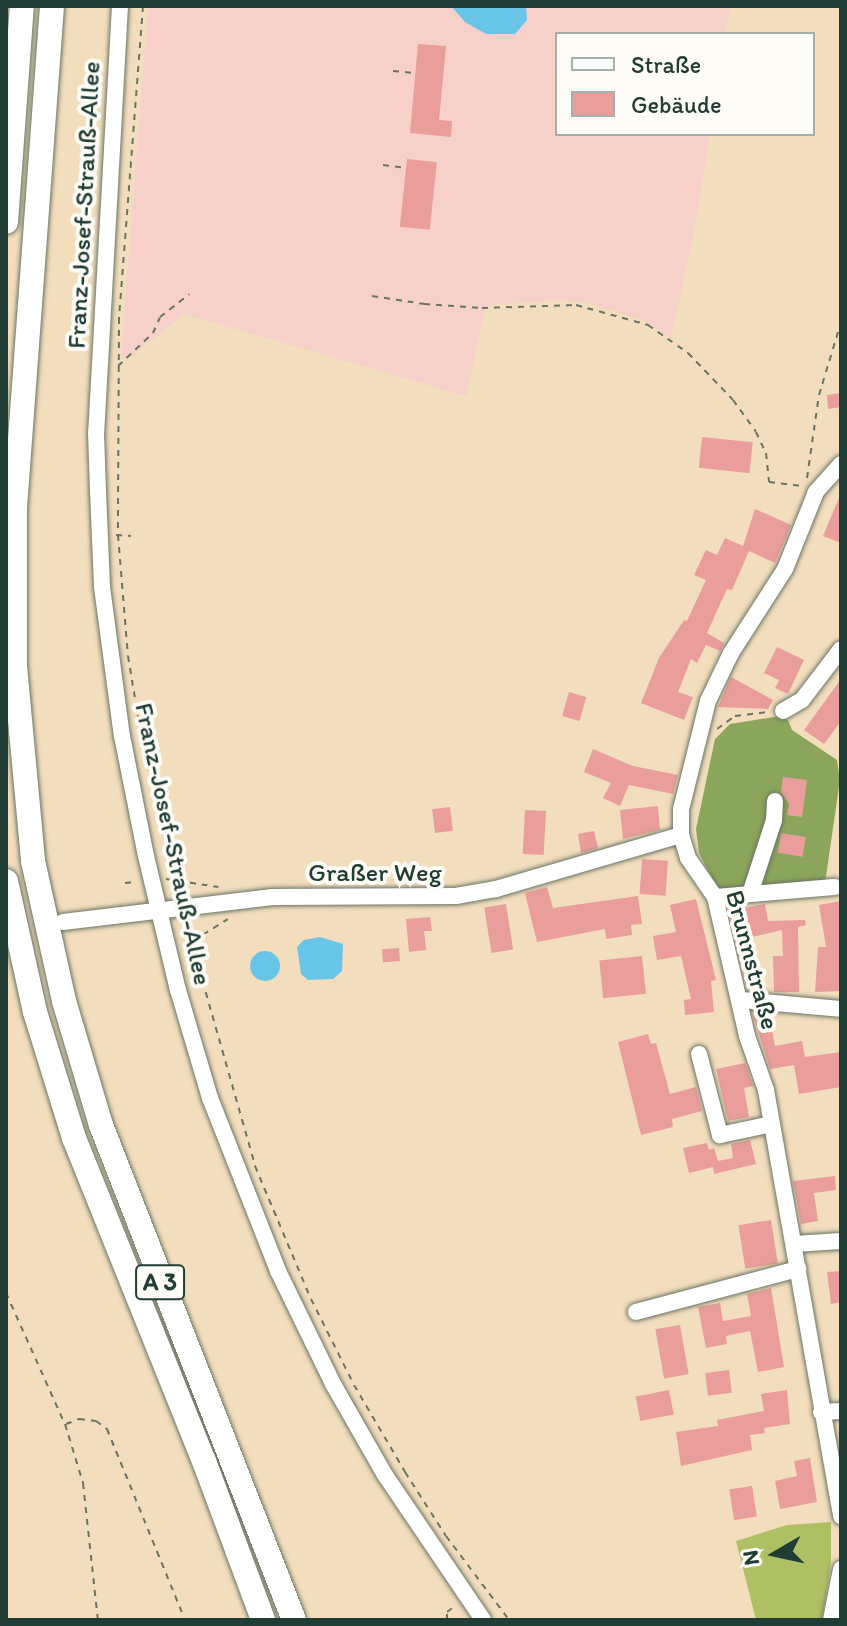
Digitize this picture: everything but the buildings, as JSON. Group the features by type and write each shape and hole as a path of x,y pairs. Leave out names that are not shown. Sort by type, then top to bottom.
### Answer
{"highway":[{"path":"6,222 22,6"},
{"name":"A 3","path":"52,6 15,507 15,681 33,861 64,1001 101,1125 294,1620"},
{"name":"A 3","path":"6,881 35,1012 74,1138 204,1461 263,1620"}],"street":[{"name":"Franz-Josef-Strauß-Allee","path":"120,6 96,433 99,533 102,587 122,736 158,911 210,1098 278,1271 363,1436 483,1620"},
{"name":"Brunnstraße","path":"841,464 816,492 785,569 717,680 681,809 681,835 688,858 715,897 772,1124 841,1516"},
{"path":"783,711 802,700 841,649"},
{"path":"750,894 774,820 775,801"},
{"name":"Graßer Weg","path":"63,922 252,900 456,896 496,889 681,835"},
{"path":"715,897 835,887"},
{"path":"741,1000 841,1009"},
{"path":"699,1054 720,1135 772,1124"},
{"path":"794,1244 841,1241"},
{"path":"636,1312 798,1269"},
{"path":"821,1412 841,1411"},
{"path":"831,1620 841,1569"}],"path":[{"path":"143,6 119,318 117,521 128,656 142,741 168,842 174,879 255,1166 311,1299 354,1385 454,1547 509,1620"},
{"path":"393,71 415,73"},
{"path":"383,165 407,168"},
{"path":"118,366 153,333 160,317 189,294"},
{"path":"372,296 482,308 576,305 648,325 688,353 733,400 756,432 766,453 769,482 805,487 819,395 841,322"},
{"path":"700,734 715,732 735,716 783,711"},
{"path":"154,846 168,842"},
{"path":"174,879 232,889 252,900 191,942"},
{"path":"6,1293 65,1424 83,1483 98,1620"},
{"path":"65,1424 79,1419 96,1421 107,1429 185,1620"},
{"path":"447,1620 447,1612 466,1598"}],"shaded area":[{"path":"148,6 731,6 726,32 555,32 555,136 710,136 695,228 671,338 640,319 588,303 560,300 486,305 466,396 184,314 131,357 121,358"}],"green space":[{"path":"780,716 788,720 792,730 837,760 840,780 825,883 719,891 699,853 696,829 715,739 730,724"},
{"path":"831,1522 831,1563 822,1620 756,1620 736,1541 787,1525"}],"water":[{"path":"451,6 526,6 527,20 515,34 486,34 465,22"},
{"path":"320,937 343,944 342,971 333,979 308,980 301,974 297,947 304,940"},
{"path":"265,951 271,952 279,960 279,972 271,980 265,981 259,980 251,972 250,966 251,960 259,952"}]}
